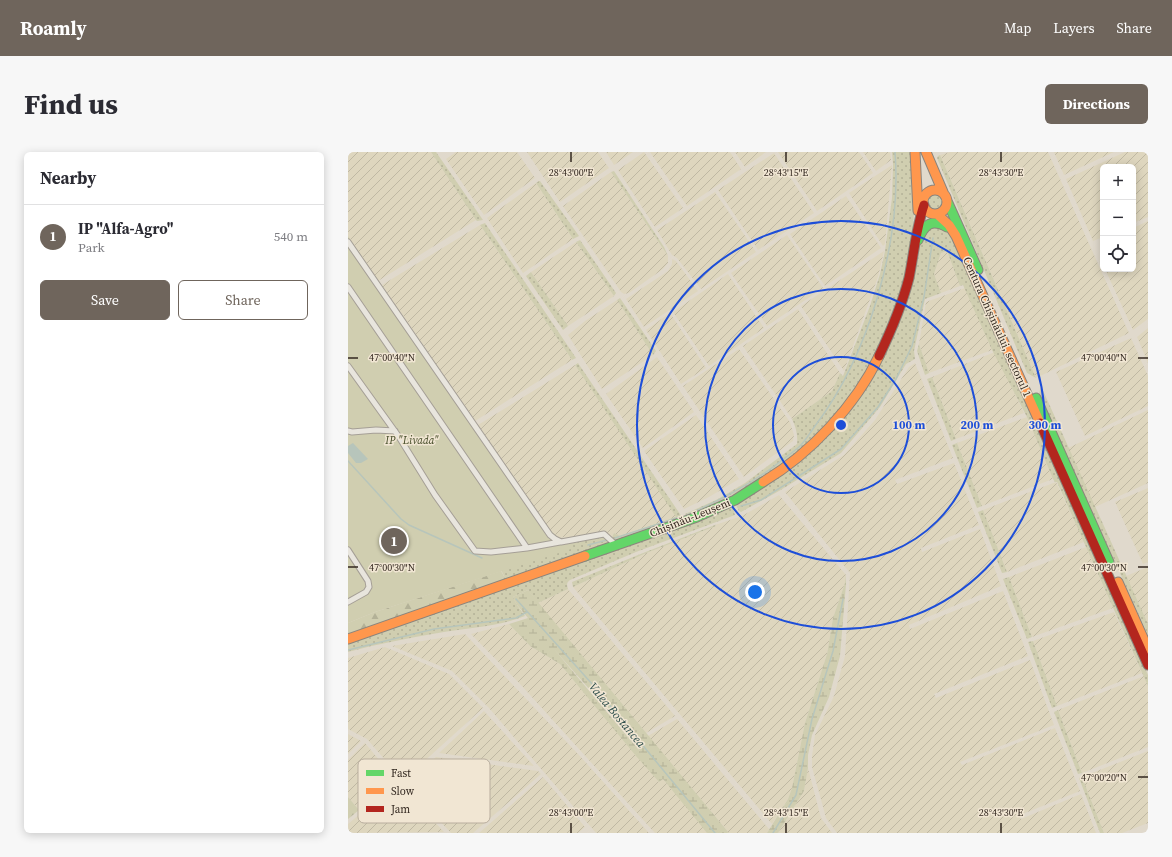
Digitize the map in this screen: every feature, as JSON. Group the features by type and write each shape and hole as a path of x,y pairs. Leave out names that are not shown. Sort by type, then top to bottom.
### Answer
{"highway":[{"path":"916,152 921,170 924,200 928,212 935,214"},
{"path":"914,255 918,222 916,152"},
{"path":"917,233 921,224 935,214 944,210 948,203 926,152"},
{"path":"918,222 924,200 931,191 939,190 942,192"},
{"name":"Centura Chișinăului, sectorul 1","path":"948,203 1148,649"},
{"name":"Centura Chișinăului, sectorul 1","path":"935,214 949,225 956,236 1148,665"},
{"path":"914,255 921,232 928,224 938,222 943,224 956,236"},
{"name":"Chișinău-Leușeni","path":"348,639 697,517 728,504 769,479 801,455 819,439 842,414 854,398 875,364 896,321 914,255"}],"street":[{"path":"348,242 545,529 554,539 561,542"},
{"path":"348,287 527,548"},
{"path":"348,366 395,431 435,495 475,551 491,552 527,548 604,534 617,546"},
{"path":"348,431 395,431"},
{"path":"348,550 368,581 369,587 366,592 348,602"}],"shaded area":[{"path":"348,152 431,152 476,220 378,281 348,236"},
{"path":"456,152 517,152 535,178 484,215 446,159"},
{"path":"527,152 598,152 609,168 560,202"},
{"path":"606,152 633,152 614,165"},
{"path":"644,152 683,208 655,227 618,170"},
{"path":"650,152 730,152 741,169 687,206"},
{"path":"735,152 766,152 745,167"},
{"path":"778,152 859,152 873,173 817,211"},
{"path":"863,152 890,152 891,160 876,171"},
{"path":"950,152 1048,152 1100,268 1100,272 1102,272 1129,333 1036,378 940,155"},
{"path":"1054,152 1114,152 1064,175"},
{"path":"1125,152 1148,152 1148,217 1136,222 1136,164 1100,164 1100,238 1093,241 1066,179"},
{"path":"774,153 814,213 758,250 718,190"},
{"path":"892,165 885,244 883,246 849,193"},
{"path":"611,172 668,256 668,263 663,269 629,293 624,294 621,292 563,206"},
{"path":"536,183 573,239 523,273 487,218"},
{"path":"715,192 756,252 701,289 677,258 672,255 657,230"},
{"path":"846,196 881,248 825,286 790,234"},
{"path":"1148,221 1148,319 1133,330 1106,272 1136,272 1136,227"},
{"path":"480,225 572,360 475,421 382,285"},
{"path":"787,235 823,288 767,326 731,273"},
{"path":"576,242 614,296 568,326 531,272"},
{"path":"884,251 878,277 844,371 801,306"},
{"path":"947,251 960,286 941,293 934,274 941,253"},
{"path":"672,259 676,261 698,291 644,327 626,299 668,271 672,264"},
{"path":"728,274 764,328 709,366 673,312"},
{"path":"965,288 992,350 929,373 919,344 926,302"},
{"path":"617,300 653,355 602,389 568,335 585,321"},
{"path":"798,309 840,373 832,391 792,419 743,346"},
{"path":"670,313 706,368 681,384 646,330"},
{"path":"1148,328 1148,363 1137,337"},
{"path":"1131,338 1148,376 1148,406 1085,436 1056,372"},
{"path":"739,349 790,422 794,435 793,441 744,477 683,386"},
{"path":"995,352 1024,413 956,439 932,377"},
{"path":"657,357 694,412 643,448 606,394"},
{"path":"915,363 953,458 895,480 897,484 954,463 979,525 921,548 922,552 980,529 1001,586 909,625 910,629 1003,591 1028,656 934,694 936,698 1030,660 1054,725 960,762 962,765 1055,728 1080,791 1020,815 1021,819 1081,794 1096,833 837,833 826,818 812,767 812,756 815,735 834,696 845,656 850,573 785,492 844,455 875,420 909,367"},
{"path":"575,365 677,517 619,536 614,533 612,537 605,531 571,538 558,537 548,528 478,425"},
{"path":"1148,410 1148,483 1095,507 1068,448"},
{"path":"696,415 739,479 709,497 684,509 644,451"},
{"path":"1027,417 1053,479 982,506 957,443"},
{"path":"353,443 368,459 361,463 356,463 348,453 348,446"},
{"path":"1056,482 1084,542 1007,572 983,510"},
{"path":"1148,488 1148,562 1143,564 1115,502"},
{"path":"779,495 846,575 845,583 833,618 827,654 805,723 792,788 788,799 772,824 573,587 644,554 716,526 715,525 742,516"},
{"path":"1086,547 1113,608 1032,637 1009,577"},
{"path":"1148,567 1148,624 1126,576"},
{"path":"568,589 675,716 646,733 538,603"},
{"path":"1114,612 1142,673 1057,706 1033,641"},
{"path":"509,624 530,646 560,664 659,782 663,779 709,833 655,833 521,685 471,634"},
{"path":"465,634 579,755 649,833 596,833 489,708 452,671 392,646"},
{"path":"385,647 449,674 483,708 427,759 384,759 367,739 348,729 348,658"},
{"path":"1144,676 1148,686 1148,747 1082,773 1058,710"},
{"path":"484,711 534,766 490,759 439,753"},
{"path":"677,719 769,829 767,833 729,833 648,736"},
{"path":"348,734 361,741 348,754"},
{"path":"365,743 378,759 358,759 358,809 348,797 348,760"},
{"path":"1148,751 1148,823 1122,833 1104,833 1082,777"},
{"path":"436,757 451,759 434,759"},
{"path":"490,764 538,771 541,774 490,818"},
{"path":"808,768 821,818 832,833 778,833 804,791"},
{"path":"543,777 585,827 578,833 479,833"},
{"path":"358,816 358,823 436,823 444,832 348,833 348,824"},
{"path":"442,823 485,823 473,833 451,833"}],"green space":[{"path":"431,152 436,152 483,220 476,220"},
{"path":"892,152 910,152 914,192 913,232 906,271 895,310 879,347 859,382 836,414 806,445 775,469 751,484 714,504 687,516 685,514 718,499 745,483 797,444 795,425 792,419 832,391 840,373 843,376 870,306 880,274 885,251 892,198"},
{"path":"940,155 1036,378 1027,373 937,158"},
{"path":"614,171 664,247 668,256 611,172"},
{"path":"539,181 579,236 573,239 536,183"},
{"path":"935,194 941,196 943,202 941,208 935,210 929,208 927,202 929,196"},
{"path":"485,223 576,358 572,360 480,225"},
{"path":"931,226 940,227 946,230 954,243 1148,675 1148,686 1057,482 1053,479 1027,417 992,350 963,285 960,286 947,251 941,253 934,274 941,293 925,299 914,351 915,359 906,364 880,407 841,453 779,491 741,512 736,505 792,466 817,445 838,423 858,398 875,372 890,343 909,292 915,272 922,237"},
{"name":"IP \"Livada\"","path":"348,236 548,528 558,537 563,538 571,549 375,612 348,623"},
{"path":"580,240 616,293 614,296 576,242"},
{"path":"531,272 568,326 563,330 526,276"},
{"path":"620,298 656,351 653,355 617,300"},
{"path":"919,344 929,373 925,375 917,351"},
{"path":"578,363 682,518 623,539 614,540 612,537 614,533 620,536 676,517 575,365"},
{"path":"932,377 956,439 951,441 927,379"},
{"path":"1041,386 1148,624 1148,635 1039,394"},
{"path":"957,443 982,506 977,508 952,445"},
{"path":"733,508 735,515 636,552 570,580 567,583 568,589 538,603 528,590 513,597 525,616 515,620 493,625 416,637 348,652 348,643 647,540"},
{"path":"983,510 1007,572 1002,573 978,512"},
{"path":"715,525 716,526 644,554 573,587 572,582"},
{"path":"600,536 606,537 608,543 506,580 493,554"},
{"path":"501,571 506,580 348,635 348,623 375,612"},
{"path":"846,575 840,656 829,697 812,735 804,791 778,833 767,833 788,799 792,788 805,723 827,654 833,618 845,583"},
{"path":"1009,577 1032,637 1027,639 1003,579"},
{"path":"528,590 729,833 707,833 663,779 659,782 636,756 560,664 530,646 509,624 528,618 517,605 513,597","holes":["554,649 605,707 643,755"]},
{"path":"1033,641 1057,706 1052,708 1028,642"},
{"path":"1058,710 1082,773 1078,774 1054,712"},
{"path":"1082,777 1104,833 1100,833 1079,778"},
{"path":"348,797 358,811 348,819"}],"waterway":[{"path":"687,515 747,484 796,450 806,439 834,397 851,366 866,332 878,296 887,259 893,222 896,186 895,152"},
{"path":"741,506 761,500 841,449 878,407 896,379 912,346 924,297 933,238"},
{"name":"Valea Bostancea","path":"348,461 401,519 409,525 482,558"},
{"path":"615,538 680,517"},
{"path":"588,545 607,540"},
{"name":"Valea Bostancea","path":"516,599 593,685 715,833"},
{"path":"773,833 796,795 812,719 833,651 843,599"},
{"path":"348,650 434,629 516,618 527,612"}],"traffic: fast":[{"path":"948,203 978,270"},
{"path":"918,240 923,230 929,224 937,223 947,227"},
{"path":"1036,398 1109,562"},
{"path":"585,556 697,517 735,500 763,482"}],"traffic: slow":[{"path":"915,152 918,211"},
{"path":"926,152 943,192"},
{"path":"935,190 944,193 947,202 944,211 935,214 926,211 923,202 926,193 935,190"},
{"path":"937,214 949,225 956,236 1040,423"},
{"path":"763,482 781,471 814,443 830,427 858,392 879,356"},
{"path":"348,639 585,556"},
{"path":"1118,582 1148,649"}],"traffic: jam":[{"path":"879,356 896,318 909,278 915,241 924,205"},
{"path":"1040,423 1148,665"}],"place":[{"name":"IP \"Alfa-Agro\"","path":"394,541"}]}
